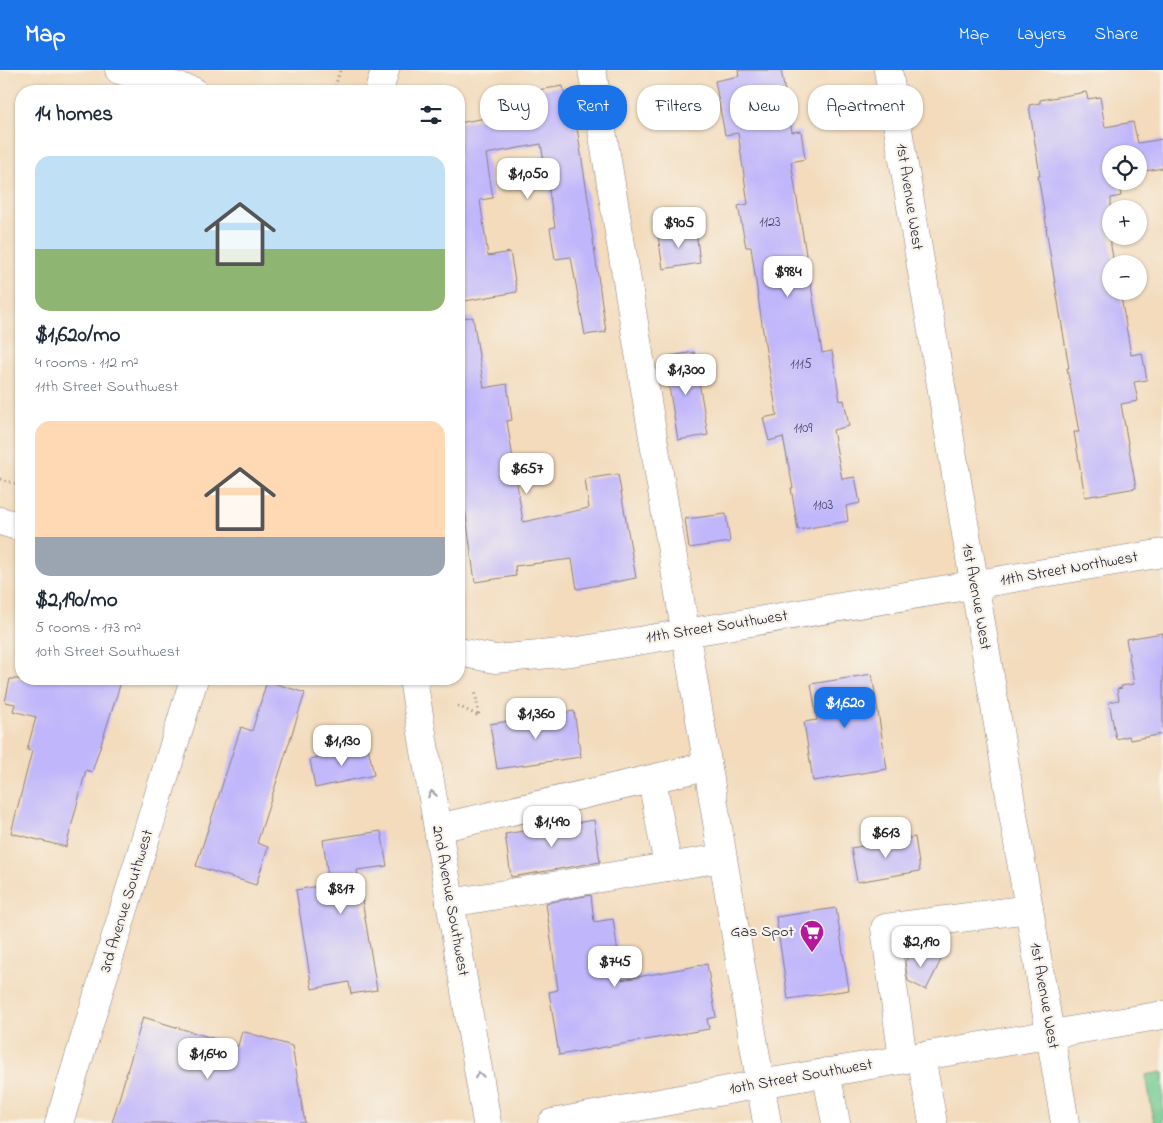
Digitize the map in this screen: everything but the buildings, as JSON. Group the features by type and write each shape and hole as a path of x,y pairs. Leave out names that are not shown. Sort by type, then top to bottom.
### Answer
{"main road":[{"path":"119,70 172,85"},
{"path":"381,85 385,70"},
{"path":"592,70 767,1123"},
{"name":"1st Avenue West","path":"888,70 1066,1123"},
{"path":"0,521 15,525"},
{"name":"11th Street Northwest","path":"974,585 1163,553"},
{"name":"11th Street Southwest","path":"465,653 495,659 562,653 974,585"},
{"name":"3rd Avenue Southwest","path":"59,1123 192,685"},
{"name":"2nd Avenue Southwest","path":"414,685 487,1123"},
{"path":"438,828 707,766"},
{"path":"652,779 668,867"},
{"path":"450,903 722,858"},
{"path":"933,1123 912,1058 885,928 1029,909"},
{"name":"10th Street Southwest","path":"552,1123 826,1072 1163,1015"},
{"path":"826,1072 836,1123"}],"path":[{"path":"336,85 340,70"},
{"path":"0,479 15,483"},
{"path":"458,706 479,716 475,690"}],"green space":[{"path":"1163,1072 1163,1123 1154,1123 1146,1075"}],"place":[{"name":"Gas Spot","path":"812,953"}]}
